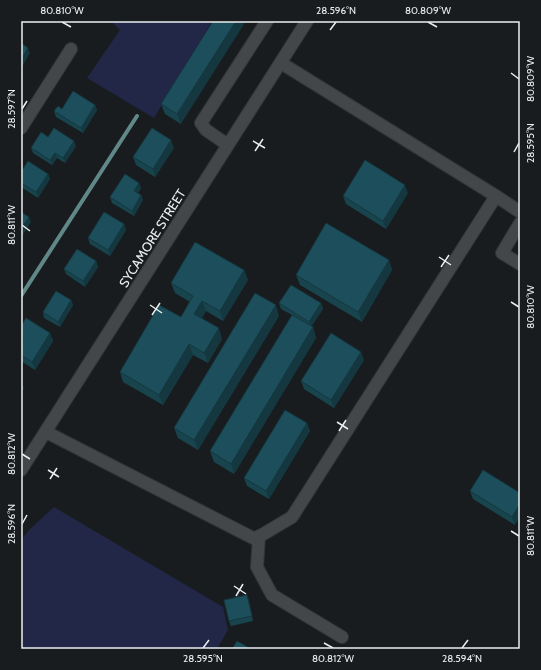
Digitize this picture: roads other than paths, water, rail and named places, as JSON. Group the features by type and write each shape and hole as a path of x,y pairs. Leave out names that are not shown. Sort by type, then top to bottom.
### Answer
{"street":[{"path":"228,145 206,130 201,123 267,21"},
{"name":"SYCAMORE STREET","path":"21,470 307,21"},
{"path":"21,128 26,109 71,49"},
{"path":"281,63 520,212"},
{"path":"46,432 255,539 292,517 496,196"},
{"path":"520,223 502,253 520,264"},
{"path":"259,536 257,567 272,595 342,637"}],"waterway":[{"path":"21,296 137,116"}]}
